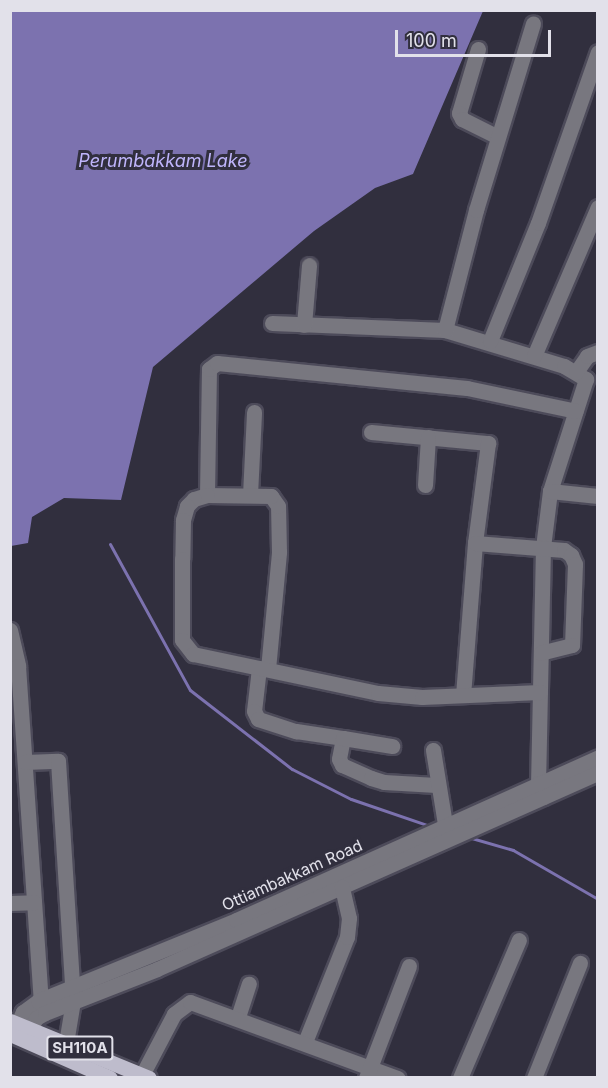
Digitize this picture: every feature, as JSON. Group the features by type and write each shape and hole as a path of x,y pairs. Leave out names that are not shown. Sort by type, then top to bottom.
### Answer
{"main road":[{"name":"SH110A","path":"17,1030 66,1043 146,1076"},
{"name":"SH110A","path":"17,1030 85,1072 110,1077"}],"street":[{"path":"445,330 498,137 533,24"},
{"path":"478,49 459,113 462,119 498,137"},
{"path":"490,341 538,223 597,52"},
{"path":"534,356 597,207"},
{"path":"304,325 309,265"},
{"path":"272,323 445,330 490,341 534,356 576,372 586,379 550,491 543,547 540,692 541,790"},
{"path":"576,372 587,356 597,352"},
{"path":"207,495 209,369 217,363 467,388 576,411"},
{"path":"250,495 254,412"},
{"path":"371,432 488,443 475,543 463,695"},
{"path":"425,484 428,437"},
{"path":"550,491 597,496"},
{"path":"392,746 296,731 258,719 254,711 264,668 279,552 278,506 271,496 207,495 187,506 183,520 182,640 193,654 264,668 378,693 422,697 540,692"},
{"path":"475,543 543,547 564,550 571,555 574,623 572,645 542,653"},
{"path":"10,630 18,666 41,1000"},
{"path":"343,738 339,759 342,765 384,782 436,784"},
{"path":"433,750 436,784 444,824"},
{"name":"Ottiambakkam Road","path":"17,1030 29,1005 41,1000 72,995 157,969 470,829 597,757"},
{"path":"25,762 58,761 72,995 66,1043"},
{"name":"Ottiambakkam Road","path":"17,1030 72,995 444,824 597,773"},
{"path":"305,1042 347,937 349,918 342,887"},
{"path":"10,903 34,902"},
{"path":"460,1077 519,940"},
{"path":"534,1077 580,963"},
{"path":"368,1072 409,966"},
{"path":"238,1017 249,984"},
{"path":"146,1076 180,1006 190,1002 305,1042 368,1072 398,1077"}],"water":[{"name":"Perumbakkam Lake","path":"11,10 483,11 413,174 375,188 314,231 153,367 121,500 64,498 32,517 28,543 11,546"}],"waterway":[{"path":"110,544 190,690 292,769 351,799 430,826"},
{"path":"468,837 513,850 598,899"}]}
